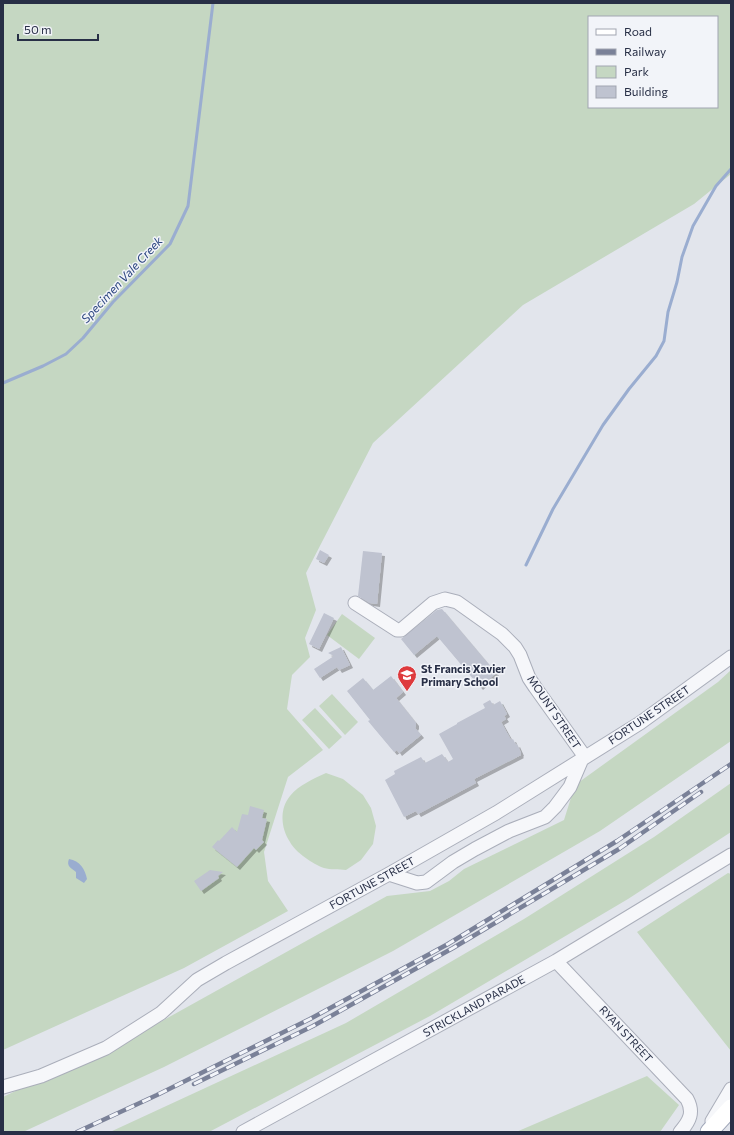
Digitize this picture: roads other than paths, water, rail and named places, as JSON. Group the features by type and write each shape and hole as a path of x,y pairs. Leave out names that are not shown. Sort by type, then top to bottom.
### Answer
{"main road":[{"path":"709,1132 731,1108"}],"street":[{"name":"MOUNT STREET","path":"355,603 379,617 397,630 401,630 433,603 445,599 452,600 463,606 502,634 515,647 532,683 584,758"},
{"name":"FORTUNE STREET","path":"3,1087 41,1076 106,1048 161,1013 197,980 496,813 654,714 731,657"},
{"path":"389,874 417,883 426,882 462,856 505,833 550,813 570,787 584,758"},
{"path":"496,813 505,833"},
{"name":"STRICKLAND PARADE","path":"700,873 731,850"},
{"name":"STRICKLAND PARADE","path":"243,1132 556,961 731,855"},
{"path":"712,866 724,862 731,862"},
{"name":"RYAN STREET","path":"556,961 690,1104 690,1118 688,1123 680,1132"},
{"path":"704,1132 731,1089"}],"water":[{"path":"69,859 79,864 85,872 87,879 84,883 76,878 76,872 69,865"}],"waterway":[{"name":"Specimen Vale Creek","path":"3,383 43,366 66,354 83,338 113,302 170,244 188,206 213,3"},
{"path":"526,565 553,509 603,425 629,389 656,356 664,341 668,312 677,282 682,257 693,226 716,186 731,169"}],"railway":[{"path":"77,1132 157,1095 310,1019 448,944 617,841 731,764"},
{"path":"194,1084 313,1026 453,948 619,849 701,792"}],"place":[{"name":"St Francis Xavier Primary School","path":"407,692"}]}
